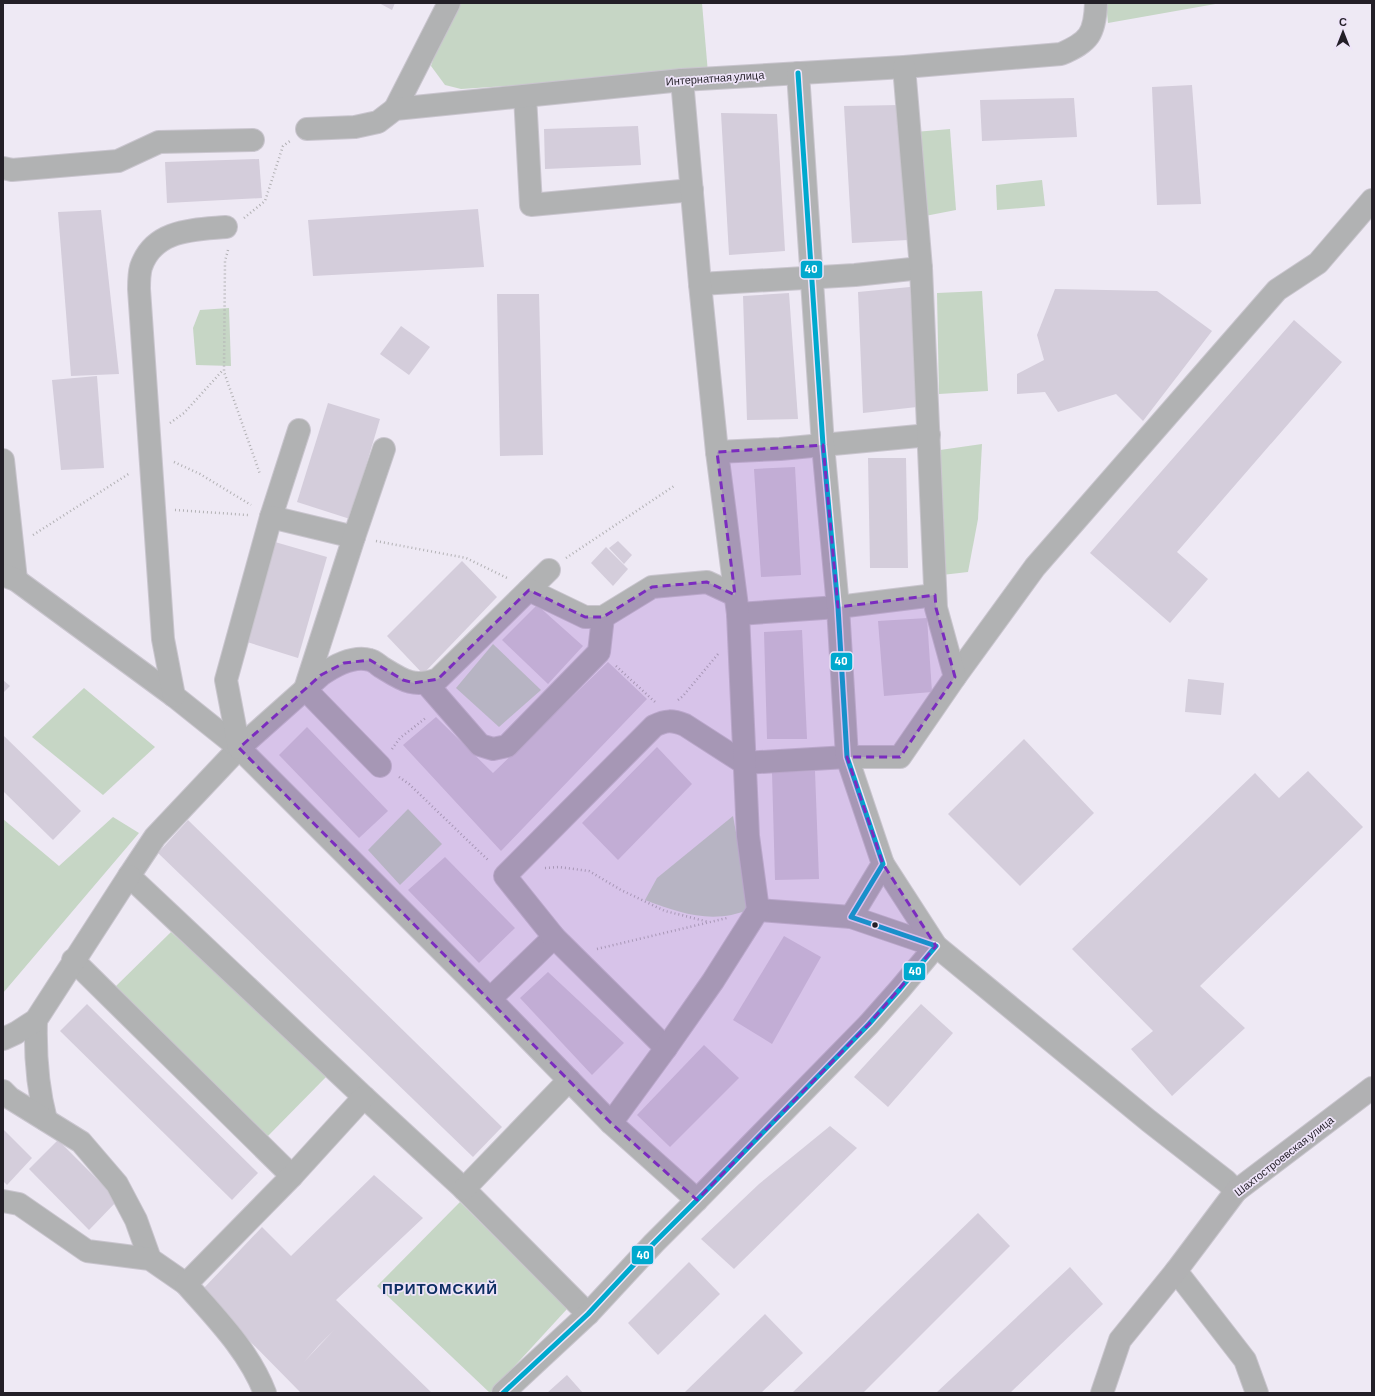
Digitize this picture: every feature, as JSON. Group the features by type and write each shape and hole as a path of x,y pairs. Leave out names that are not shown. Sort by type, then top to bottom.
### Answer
{"main road":[{"name":"Шахтостроевская улица","path":"1102,1393 1120,1340 1176,1271 1236,1191 1372,1088"}],"street":[{"path":"307,129 355,127 378,122 395,109 449,3"},
{"name":"Интернатная улица","path":"395,109 682,80 904,67 1061,54 1077,47 1090,37 1096,3"},
{"path":"904,67 921,268 936,608 955,678"},
{"path":"798,73 823,445 838,607 847,756 884,864 936,946 1149,1121 1226,1181 1236,1191"},
{"path":"611,1123 666,1048 713,980 758,910 748,836 737,612 717,452 682,80"},
{"path":"525,96 531,205 692,190"},
{"path":"3,168 12,170 118,161 159,142 252,140"},
{"path":"666,1048 554,938 509,872 654,726 662,722 668,716 685,725 744,763 847,756 900,756 1035,567 1277,290 1318,263 1372,200"},
{"path":"174,696 163,639 139,289 140,268 149,251 165,237 185,230 226,227"},
{"path":"700,284 855,275 921,268"},
{"path":"239,748 226,680 271,517 299,430"},
{"path":"717,452 823,445 929,435"},
{"path":"305,689 384,449"},
{"path":"3,460 12,548 9,578 174,696 239,748 490,999 611,1123 698,1200"},
{"path":"271,517 354,537"},
{"path":"433,691 438,679 549,570"},
{"path":"529,590 585,617 603,617 652,587 707,582 737,612 838,607 935,595"},
{"path":"3,1039 16,1033 36,1020 73,960 155,837 239,748 321,675 344,663 357,660 370,660 403,680 433,691 480,745 494,749 507,746 600,650 603,617"},
{"path":"305,689 380,766"},
{"path":"851,917 884,864"},
{"path":"129,876 464,1189 588,1314"},
{"path":"758,910 851,917 936,946"},
{"path":"490,999 554,938"},
{"path":"503,1393 588,1314 654,1243 698,1200 879,1012 936,946"},
{"path":"73,960 292,1176"},
{"path":"36,1020 35,1046 37,1073 40,1097 46,1120"},
{"path":"464,1189 569,1080"},
{"path":"3,1091 10,1098 81,1142 117,1184 136,1220 150,1259"},
{"path":"186,1284 292,1176 364,1097"},
{"path":"3,1201 19,1204 87,1251 150,1259 186,1284 237,1342 262,1385 265,1393"},
{"path":"1176,1271 1245,1360 1257,1393"}],"path":[{"path":"226,227 238,223 265,201 283,146 307,129"},
{"path":"228,249 225,261 224,369 233,400 259,466 262,481"},
{"path":"12,548 136,469 150,445 184,413 224,369"},
{"path":"150,445 271,517"},
{"path":"549,570 674,486"},
{"path":"154,512 172,510 271,517"},
{"path":"354,537 466,558 529,590"},
{"path":"600,650 668,716 683,696 737,612"},
{"path":"433,691 433,713 400,738 380,766 409,784 509,872 559,867 589,871 621,890 665,911 709,922"},
{"path":"571,955 758,910"}],"highlighted area":[{"path":"823,445 838,607 935,595 936,608 955,677 900,757 847,757 883,864 936,946 869,1024 697,1200 611,1123 239,748 321,675 344,663 370,660 403,680 414,683 438,679 529,590 585,617 603,617 652,587 707,582 735,595 717,452"}],"green space":[{"path":"460,3 702,3 708,73 461,89 445,85 431,66 435,54"},
{"path":"1106,3 1221,3 1108,23"},
{"path":"950,129 956,210 925,216 915,132"},
{"path":"1042,180 1045,206 997,210 996,185"},
{"path":"982,291 988,391 939,394 937,293"},
{"path":"229,308 231,366 196,365 193,328 200,310"},
{"path":"982,444 978,519 968,572 942,575 940,450"},
{"path":"493,644 541,690 499,727 456,688"},
{"path":"84,688 155,747 103,795 32,737"},
{"path":"408,809 442,844 400,885 368,850"},
{"path":"733,816 750,909 736,914 710,917 684,913 645,900 657,878"},
{"path":"113,817 139,833 3,993 3,819 59,866"},
{"path":"171,932 328,1075 266,1138 114,988"},
{"path":"460,1202 567,1309 490,1393 377,1286"}],"building":[{"path":"379,3 395,3 392,10"},
{"path":"1192,85 1201,204 1157,205 1152,87"},
{"path":"1074,98 1077,137 982,141 980,100"},
{"path":"900,105 908,240 852,243 844,106"},
{"path":"721,113 777,114 785,251 729,255"},
{"path":"638,126 641,165 545,169 544,129"},
{"path":"259,159 262,198 167,203 165,162"},
{"path":"478,209 484,267 313,276 308,220"},
{"path":"101,210 119,374 71,376 58,212"},
{"path":"910,287 917,407 863,413 858,292"},
{"path":"1055,289 1157,291 1212,331 1143,421 1116,394 1058,412 1045,392 1017,394 1017,374 1044,360 1037,335"},
{"path":"789,293 798,419 747,420 743,296"},
{"path":"497,294 539,294 543,455 500,456"},
{"path":"1294,320 1342,362 1177,552 1208,579 1170,623 1090,553"},
{"path":"401,326 430,347 409,375 380,354"},
{"path":"97,376 104,468 61,470 52,380"},
{"path":"328,403 380,419 350,519 297,502"},
{"path":"868,458 906,458 908,568 870,568"},
{"path":"795,467 801,575 761,577 754,469"},
{"path":"618,541 632,555 624,564 609,548"},
{"path":"275,542 327,557 298,658 244,641"},
{"path":"606,547 628,569 613,586 591,563"},
{"path":"462,561 497,597 423,674 387,636"},
{"path":"537,605 583,646 548,684 502,640"},
{"path":"927,618 932,692 884,696 878,621"},
{"path":"802,630 807,739 767,739 764,632"},
{"path":"608,662 647,699 501,851 403,745 436,717 493,773"},
{"path":"1188,679 1224,683 1221,715 1185,712"},
{"path":"3,680 10,686 3,693"},
{"path":"307,727 388,811 359,838 279,755"},
{"path":"3,735 81,811 53,840 3,791"},
{"path":"1024,739 1094,813 1020,886 948,814"},
{"path":"657,747 692,784 618,860 582,823"},
{"path":"815,771 819,879 775,880 772,772"},
{"path":"1308,771 1363,827 1200,986 1245,1028 1172,1096 1131,1049 1153,1031 1072,949 1255,773 1279,798"},
{"path":"188,820 502,1127 473,1157 158,853"},
{"path":"445,857 515,928 479,963 408,890"},
{"path":"784,936 821,957 772,1044 733,1020"},
{"path":"548,972 624,1043 592,1075 520,998"},
{"path":"87,1004 258,1173 232,1200 60,1031"},
{"path":"921,1004 953,1033 888,1107 854,1077"},
{"path":"704,1045 739,1078 670,1147 637,1115"},
{"path":"830,1126 857,1148 734,1269 701,1239 759,1184"},
{"path":"3,1129 32,1158 7,1185 3,1181"},
{"path":"58,1140 118,1200 89,1230 29,1169"},
{"path":"374,1175 423,1218 336,1300 432,1393 301,1393 227,1318 203,1289 262,1227 291,1256","holes":["334,1330 304,1362 319,1345"]},
{"path":"978,1213 1010,1246 863,1393 792,1393"},
{"path":"689,1262 720,1294 658,1355 628,1323"},
{"path":"1070,1267 1103,1304 1010,1393 936,1393"},
{"path":"765,1314 803,1353 761,1393 684,1393"},
{"path":"567,1375 583,1393 547,1393"}],"transit line":[{"name":"40","path":"503,1393 588,1314 654,1243 869,1024 936,946 851,917 883,864 847,757 838,607 823,445 798,73"}],"district":[{"name":"ПРИТОМСКИЙ","path":"440,1289"}]}
